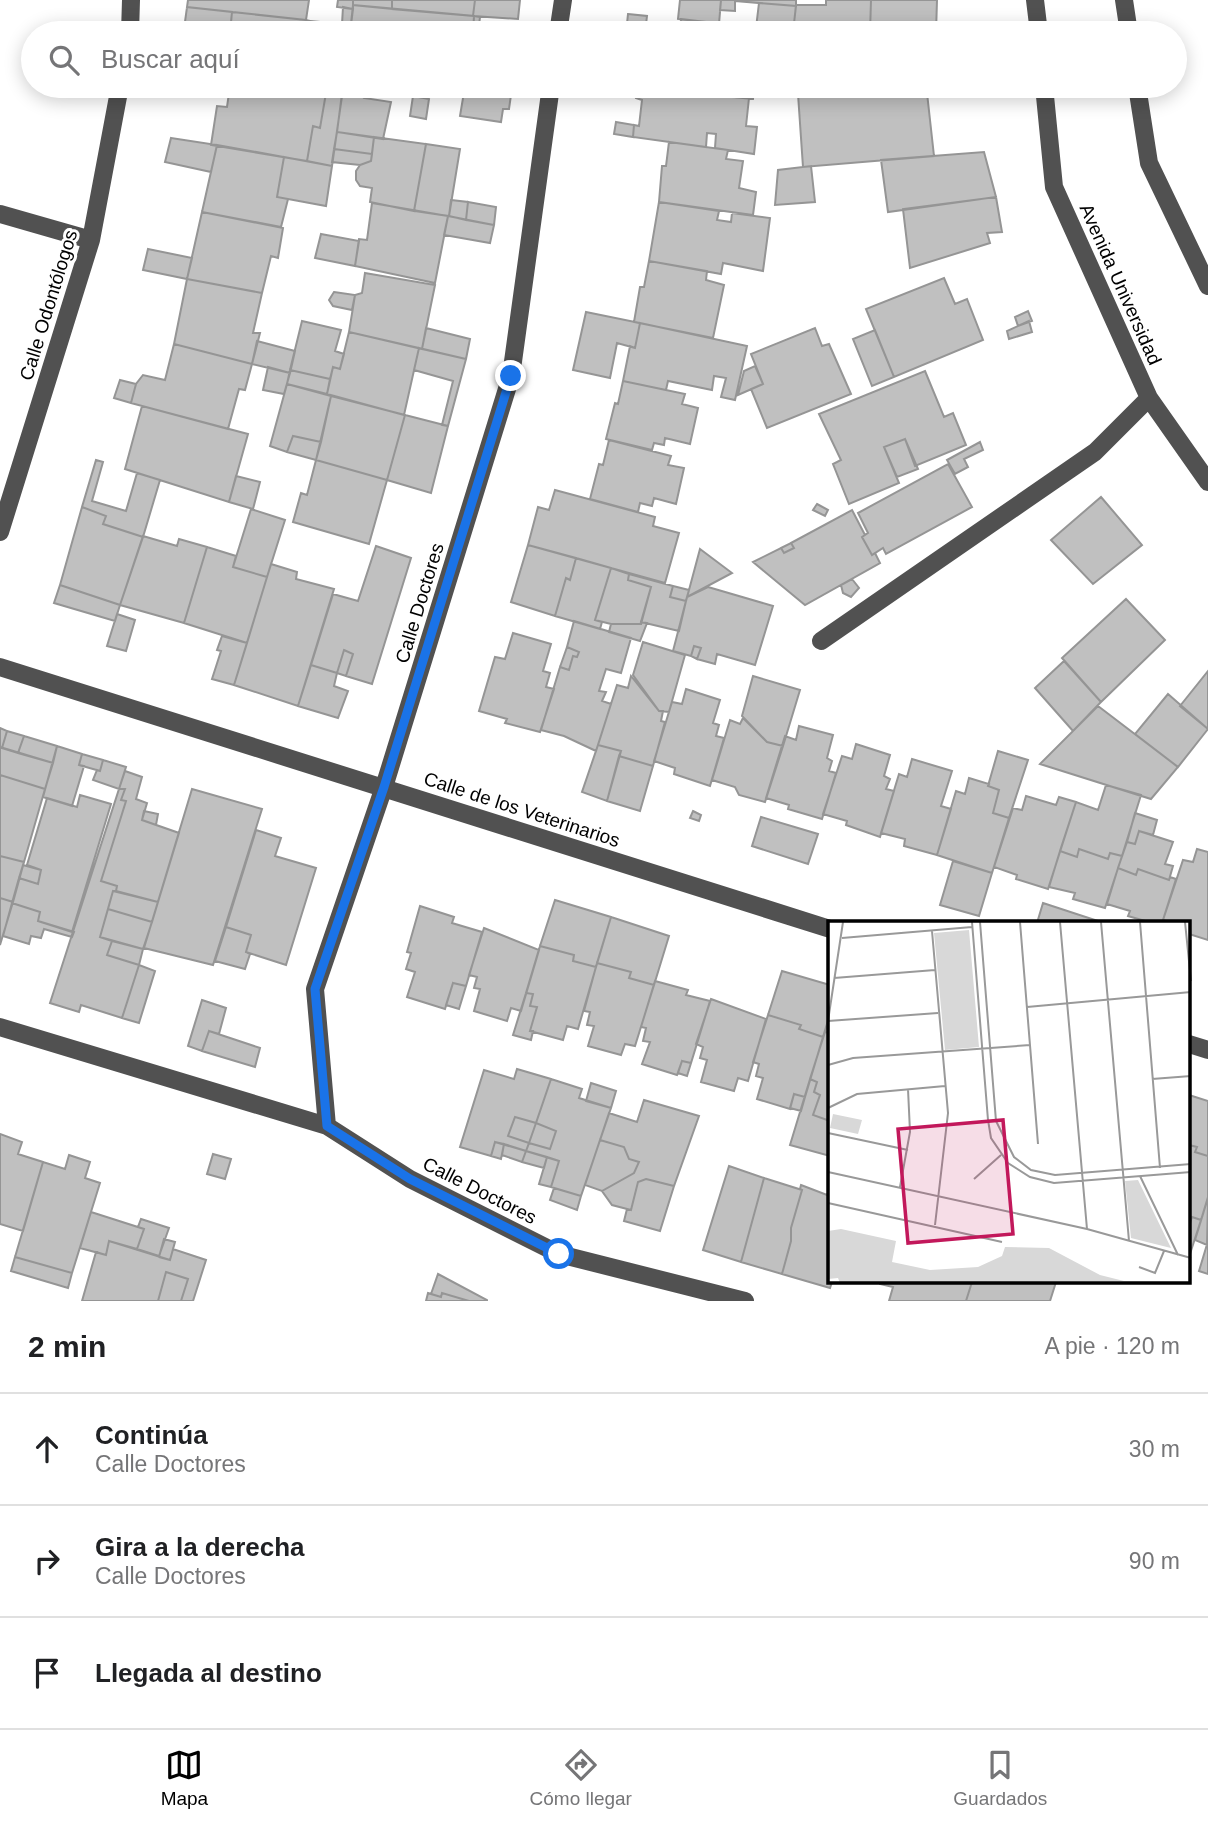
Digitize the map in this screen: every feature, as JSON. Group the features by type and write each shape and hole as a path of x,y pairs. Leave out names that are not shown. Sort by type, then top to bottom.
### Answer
{"street":[{"path":"130,21 131,0"},
{"path":"560,21 563,0"},
{"path":"1035,0 1038,21"},
{"path":"1124,0 1127,21"},
{"name":"Calle Odontólogos","path":"0,533 92,240 118,98"},
{"name":"Calle Doctores","path":"327,1126 315,989 384,787 511,376 549,98"},
{"name":"Avenida Universidad","path":"1045,98 1054,187 1149,398 1208,481"},
{"path":"1139,98 1149,163 1208,286"},
{"path":"0,214 92,240"},
{"path":"821,641 1095,452 1149,398"},
{"name":"Calle de los Veterinarios","path":"0,667 828,928"},
{"name":"Calle Doctores","path":"0,1027 327,1126 410,1179 559,1254 745,1301"},
{"path":"1190,1044 1208,1050"}],"building":[{"path":"188,0 309,0 306,20 187,7"},
{"path":"338,0 353,0 353,9 337,7"},
{"path":"353,0 392,0 392,9 353,5"},
{"path":"392,0 475,0 473,16 392,9"},
{"path":"475,0 520,0 518,19 473,16"},
{"path":"680,0 721,0 719,21 678,19"},
{"path":"721,0 796,0 796,6 735,1 735,11 720,10"},
{"path":"826,0 871,0 870,21 794,21 796,5 826,5"},
{"path":"871,0 937,0 936,21 870,21"},
{"path":"759,3 796,6 794,21 757,21"},
{"path":"353,5 474,16 474,21 351,21"},
{"path":"187,7 232,12 231,21 185,21"},
{"path":"343,7 353,9 352,21 342,21"},
{"path":"232,12 310,21 231,21"},
{"path":"628,14 647,16 646,21 627,21"},
{"path":"228,98 325,98 320,128 313,126 307,161 211,145 217,106 227,107"},
{"path":"325,98 342,98 332,166 307,161 313,126 320,128"},
{"path":"341,98 391,102 383,139 337,132"},
{"path":"413,98 429,99 426,119 410,116"},
{"path":"463,98 511,98 509,109 503,109 501,122 460,116"},
{"path":"636,98 749,98 746,126 757,127 754,154 715,148 716,134 707,133 706,147 633,137 634,125 639,126 642,100"},
{"path":"798,98 928,98 934,156 803,167"},
{"path":"616,122 634,125 633,137 614,134"},
{"path":"337,132 374,137 372,154 334,149"},
{"path":"374,137 426,144 414,211 370,202 372,188 360,186 356,180 356,171 360,165 371,161"},
{"path":"171,138 217,145 211,172 165,162"},
{"path":"669,142 728,150 726,159 743,161 739,188 756,192 753,215 659,202 662,166 666,166"},
{"path":"426,144 460,149 449,216 414,211"},
{"path":"217,145 284,157 277,197 288,199 281,227 202,212"},
{"path":"334,149 372,154 371,161 360,165 332,162"},
{"path":"984,152 996,197 888,212 881,160"},
{"path":"284,157 332,166 326,206 277,197"},
{"path":"811,166 815,202 775,205 778,170"},
{"path":"996,197 1002,232 987,233 990,243 910,268 903,209"},
{"path":"451,200 468,202 466,220 449,216"},
{"path":"468,202 496,207 494,225 466,220"},
{"path":"659,202 719,211 717,220 731,222 732,213 770,218 763,271 723,263 721,274 649,261"},
{"path":"372,203 448,216 435,283 355,266 359,239 367,240"},
{"path":"202,212 283,228 278,258 271,256 262,293 187,279"},
{"path":"448,216 494,225 490,243 444,235"},
{"path":"321,234 359,241 355,266 315,258"},
{"path":"148,249 192,258 187,279 143,270"},
{"path":"649,261 707,271 706,280 724,285 713,338 634,322 640,287 644,287"},
{"path":"365,273 435,285 422,349 349,332 355,295 362,293"},
{"path":"944,278 955,304 967,299 983,340 894,377 866,309"},
{"path":"187,279 262,293 253,333 260,333 252,364 174,344"},
{"path":"334,292 355,295 352,310 333,306 329,300"},
{"path":"1028,311 1032,321 1018,326 1015,317"},
{"path":"586,312 640,323 635,348 617,343 610,378 573,370"},
{"path":"302,321 341,330 335,351 344,354 340,369 333,367 330,379 290,370"},
{"path":"1029,321 1032,332 1009,339 1007,331"},
{"path":"640,323 747,346 735,400 721,397 726,378 714,376 712,390 668,381 666,390 623,381 630,346 635,348"},
{"path":"426,328 470,339 466,359 422,349"},
{"path":"815,328 822,346 829,344 851,394 767,428 751,389 763,384 751,354"},
{"path":"875,330 894,377 872,386 853,339"},
{"path":"349,332 419,348 404,415 327,394 333,367 340,369"},
{"path":"257,341 295,351 290,373 252,364"},
{"path":"174,344 252,364 245,390 239,389 228,429 131,403 136,384 143,375 165,380"},
{"path":"419,348 466,359 448,426 442,425 453,381 414,370"},
{"path":"755,366 763,384 738,395 744,371"},
{"path":"268,367 290,373 284,394 263,390"},
{"path":"290,370 330,379 327,394 287,384"},
{"path":"925,371 944,417 953,413 966,445 915,466 905,439 884,447 899,483 849,504 833,464 841,460 819,414"},
{"path":"120,380 136,384 131,403 114,398"},
{"path":"623,381 685,394 682,404 698,408 690,444 665,438 664,445 654,443 652,450 606,439"},
{"path":"287,384 331,396 321,442 293,436 287,452 270,446"},
{"path":"331,396 405,415 387,480 316,460"},
{"path":"142,406 248,434 229,502 125,469"},
{"path":"405,415 448,426 431,493 387,480"},
{"path":"293,436 321,442 316,460 287,452"},
{"path":"905,439 918,469 897,477 884,447"},
{"path":"609,440 671,456 668,465 684,468 676,504 654,498 652,506 640,503 638,512 590,499 599,464 603,465"},
{"path":"980,442 983,450 964,459 968,467 955,474 947,460"},
{"path":"96,460 103,462 92,501 126,511 137,473 160,480 143,537 103,524 106,516 82,507"},
{"path":"316,460 387,480 369,544 293,522 301,493 307,495"},
{"path":"948,464 972,507 886,554 883,548 872,555 862,537 868,533 858,513"},
{"path":"236,476 260,482 253,509 229,502"},
{"path":"555,490 655,517 653,526 679,533 665,583 528,545 538,507 549,510"},
{"path":"1101,497 1142,545 1093,584 1051,540"},
{"path":"817,504 828,510 825,516 813,510"},
{"path":"82,507 106,516 103,524 143,537 120,605 60,585"},
{"path":"251,509 285,520 267,577 233,567"},
{"path":"852,510 865,535 862,537 880,563 805,605 753,562 781,548 784,553 794,548 791,543"},
{"path":"143,536 177,546 179,539 207,547 184,623 120,605"},
{"path":"791,543 794,548 784,553 781,548"},
{"path":"528,545 576,558 570,580 566,578 555,616 511,602"},
{"path":"376,546 411,558 372,684 346,676 353,654 344,650 337,673 311,665 333,594 358,601"},
{"path":"207,547 236,556 233,567 267,577 247,643 184,623"},
{"path":"700,549 732,573 687,597 689,590"},
{"path":"576,558 611,568 595,620 602,622 600,629 555,616 566,578 570,580"},
{"path":"271,564 297,572 296,579 334,589 298,706 234,685"},
{"path":"611,568 629,574 628,580 651,587 641,624 611,624 595,620"},
{"path":"629,574 673,586 670,597 686,601 679,631 641,622 651,587 628,580"},
{"path":"852,579 859,588 851,597 843,593 841,585"},
{"path":"60,585 120,605 115,621 54,603"},
{"path":"673,586 689,590 686,601 670,597"},
{"path":"708,587 773,606 755,665 717,654 715,664 697,659 701,648 694,646 691,656 673,651 687,597"},
{"path":"1126,599 1165,640 1101,702 1062,658"},
{"path":"117,614 135,620 126,651 107,646"},
{"path":"574,621 631,638 621,673 606,669 599,691 606,692 602,701 611,704 596,751 564,736 541,730 560,667 569,670 573,656 577,657 579,652 567,647"},
{"path":"647,623 640,641 609,632 611,624"},
{"path":"513,633 551,644 543,671 550,673 546,687 554,689 540,732 505,723 507,719 479,711 495,657 505,659"},
{"path":"222,636 247,643 234,685 212,679 221,651 217,650"},
{"path":"643,642 685,655 669,712 659,711 633,675"},
{"path":"694,646 701,648 697,659 691,656"},
{"path":"567,647 579,652 577,657 573,656 569,670 560,667"},
{"path":"344,650 353,654 346,676 337,673"},
{"path":"1064,661 1101,702 1073,731 1035,688"},
{"path":"311,665 337,673 334,686 348,691 338,718 298,706"},
{"path":"1208,671 1208,729 1180,706"},
{"path":"631,676 659,711 663,711 661,721 665,722 653,766 619,756 621,751 598,745 617,685 628,688"},
{"path":"753,676 800,690 783,746 767,742 742,716"},
{"path":"686,689 720,700 713,723 719,725 716,736 724,738 710,786 674,774 675,768 654,761 672,702 682,704"},
{"path":"1168,694 1208,729 1178,767 1135,734"},
{"path":"1098,706 1178,767 1151,799 1040,764"},
{"path":"743,718 767,742 783,746 765,802 739,795 735,787 712,780 730,720 740,724"},
{"path":"799,726 833,735 827,758 832,761 829,771 836,773 822,819 788,809 789,805 766,798 785,736 796,740"},
{"path":"0,728 7,731 2,748 0,747"},
{"path":"7,731 24,736 18,753 2,748"},
{"path":"24,736 57,746 53,763 18,753"},
{"path":"856,744 890,755 884,776 890,779 886,789 894,791 880,837 846,825 847,821 823,814 842,756 852,759"},
{"path":"598,745 621,751 607,801 582,792"},
{"path":"57,746 82,754 79,765 84,766 72,806 43,797"},
{"path":"0,747 53,763 45,789 0,775"},
{"path":"998,751 1028,760 1009,818 993,813 999,790 988,786"},
{"path":"82,754 103,760 100,771 79,765"},
{"path":"619,756 653,766 640,811 607,801"},
{"path":"912,759 952,771 941,806 951,809 937,855 904,846 905,839 881,833 899,774 907,777"},
{"path":"103,760 126,767 119,789 93,780 97,770 100,771"},
{"path":"125,771 142,777 136,799 147,803 142,820 179,833 158,902 116,891 117,886 101,881 126,801 121,800 125,789 119,789"},
{"path":"0,775 45,789 24,862 0,856"},
{"path":"969,778 999,790 993,813 1009,818 992,873 937,855 956,791 965,794"},
{"path":"1106,785 1141,795 1122,856 1110,853 1108,859 1079,849 1077,857 1060,851 1076,802 1098,810"},
{"path":"119,789 125,789 121,800 126,801 101,881 117,886 116,891 113,891 100,937 112,941 107,955 139,965 122,1018 81,1005 79,1012 50,1003"},
{"path":"192,789 262,809 213,965 144,948"},
{"path":"80,795 111,804 72,932 38,921 40,912 12,903 19,878 38,884 41,870 27,865 47,798 77,807"},
{"path":"1026,796 1056,805 1059,797 1076,802 1048,889 1016,879 1017,875 994,867 1013,808 1022,810"},
{"path":"144,811 158,814 156,825 142,820"},
{"path":"693,811 701,815 699,821 690,818"},
{"path":"1135,813 1157,820 1153,835 1139,831 1135,844 1127,842"},
{"path":"761,817 818,834 808,864 752,846"},
{"path":"256,830 281,838 275,856 316,868 286,965 246,952 251,935 226,927"},
{"path":"1139,831 1173,842 1165,864 1173,866 1169,880 1138,869 1136,875 1118,868 1127,842 1135,844"},
{"path":"1079,849 1108,859 1110,853 1122,856 1105,908 1073,899 1075,893 1049,887 1060,851 1077,857"},
{"path":"1197,849 1208,852 1208,940 1190,934 1190,921 1163,920 1183,860 1193,862"},
{"path":"0,856 24,862 13,902 0,898"},
{"path":"953,861 992,873 979,916 940,905"},
{"path":"23,865 41,870 38,884 19,878"},
{"path":"1118,868 1136,875 1138,869 1169,880 1170,877 1176,879 1163,921 1145,921 1128,916 1130,911 1107,904"},
{"path":"113,891 158,902 152,922 108,909"},
{"path":"0,898 13,902 0,945"},
{"path":"555,900 611,917 596,967 573,961 574,955 540,946"},
{"path":"12,903 40,912 38,921 74,932 72,937 44,929 41,938 31,936 29,944 3,936"},
{"path":"1043,903 1098,921 1038,921"},
{"path":"420,906 454,917 452,923 482,932 466,986 453,983 445,1009 407,997 415,972 406,969 411,953 407,952"},
{"path":"108,909 152,922 143,949 100,937"},
{"path":"611,917 669,936 654,985 629,978 631,972 597,963"},
{"path":"226,927 251,935 246,952 250,954 245,969 215,961"},
{"path":"484,928 539,950 521,1011 511,1008 507,1021 474,1011 480,989 474,988 477,977 469,975"},
{"path":"112,941 143,949 139,965 107,955"},
{"path":"540,946 574,955 573,961 596,967 578,1029 567,1026 563,1040 530,1031 537,1007 530,1006 533,994 526,993"},
{"path":"597,963 631,972 629,978 654,985 635,1046 625,1044 621,1055 588,1046 594,1026 587,1025 590,1012 584,1011"},
{"path":"139,965 155,971 139,1023 122,1018"},
{"path":"782,971 828,984 828,1021 823,1037 799,1029 801,1025 768,1015"},
{"path":"655,981 688,990 686,995 710,1001 691,1063 682,1061 677,1075 642,1064 650,1042 643,1041 646,1028 641,1027"},
{"path":"453,983 466,986 459,1009 446,1005"},
{"path":"526,993 533,994 530,1006 537,1007 530,1031 533,1031 531,1040 513,1035"},
{"path":"711,999 766,1019 748,1081 738,1078 734,1091 701,1082 707,1060 700,1058 703,1047 696,1044"},
{"path":"202,1000 226,1008 219,1034 209,1031 202,1051 188,1046"},
{"path":"768,1015 801,1025 799,1029 823,1037 805,1097 794,1094 790,1109 757,1099 763,1078 756,1076 759,1064 753,1062"},
{"path":"209,1031 260,1048 255,1067 202,1051"},
{"path":"825,1032 828,1033 828,1120 813,1115 820,1095 814,1092 817,1082 810,1079"},
{"path":"682,1061 691,1063 687,1076 678,1073"},
{"path":"517,1069 551,1079 536,1123 515,1117 508,1136 529,1143 526,1151 495,1142 491,1156 460,1147 484,1070 514,1079"},
{"path":"551,1079 582,1089 579,1098 611,1108 581,1196 551,1187 559,1161 526,1151 529,1143 550,1149 556,1131 536,1123"},
{"path":"810,1079 817,1082 814,1092 820,1095 813,1115 828,1120 828,1155 790,1145"},
{"path":"591,1083 616,1091 611,1108 586,1101"},
{"path":"794,1094 805,1097 801,1111 790,1108"},
{"path":"1190,1095 1208,1101 1208,1156 1195,1152 1197,1147 1190,1145"},
{"path":"644,1100 699,1116 674,1186 646,1179 638,1182 631,1210 612,1205 602,1191 634,1173 639,1162 629,1159 624,1147 600,1140 609,1113 637,1122"},
{"path":"515,1117 536,1123 529,1143 508,1136"},
{"path":"536,1123 556,1131 550,1149 529,1143"},
{"path":"0,1134 22,1142 18,1154 43,1162 23,1231 0,1224"},
{"path":"600,1140 624,1147 629,1159 639,1162 634,1173 602,1191 585,1185"},
{"path":"495,1142 504,1144 501,1159 491,1156"},
{"path":"504,1144 526,1151 522,1162 502,1155"},
{"path":"1190,1145 1197,1147 1195,1152 1208,1156 1208,1197 1201,1220 1192,1217 1190,1223"},
{"path":"526,1151 547,1157 544,1168 522,1162"},
{"path":"213,1154 231,1159 225,1179 207,1174"},
{"path":"69,1155 90,1162 85,1178 100,1183 72,1273 15,1257 43,1162 65,1169"},
{"path":"547,1157 559,1161 551,1187 539,1184"},
{"path":"729,1166 764,1178 741,1262 703,1250"},
{"path":"764,1178 802,1190 782,1274 741,1262"},
{"path":"646,1179 674,1186 660,1231 624,1221 627,1209 631,1210 638,1182"},
{"path":"801,1185 827,1195 828,1193 830,1288 782,1274 802,1190"},
{"path":"554,1188 581,1196 577,1210 550,1200"},
{"path":"1208,1202 1207,1245 1195,1240"},
{"path":"91,1212 144,1229 137,1249 109,1241 106,1255 80,1248"},
{"path":"1192,1217 1201,1220 1190,1254"},
{"path":"141,1219 169,1228 159,1256 137,1249 144,1229 138,1227"},
{"path":"164,1239 175,1242 170,1260 159,1257"},
{"path":"109,1241 170,1260 173,1249 206,1260 193,1301 181,1301 188,1279 166,1272 158,1301 82,1301 96,1252 106,1255"},
{"path":"1208,1241 1208,1274 1199,1271"},
{"path":"15,1257 72,1273 68,1288 11,1271"},
{"path":"166,1272 188,1279 181,1301 158,1301"},
{"path":"438,1274 487,1301 469,1301 442,1293 441,1297 431,1294"},
{"path":"972,1283 966,1301 889,1301 893,1287 880,1284"},
{"path":"972,1283 1056,1283 1050,1301 966,1301"},
{"path":"428,1293 441,1297 442,1293 469,1301 426,1301"}],"route":[{"path":"511,376 384,787 315,989 327,1126 410,1179 559,1254"}]}
